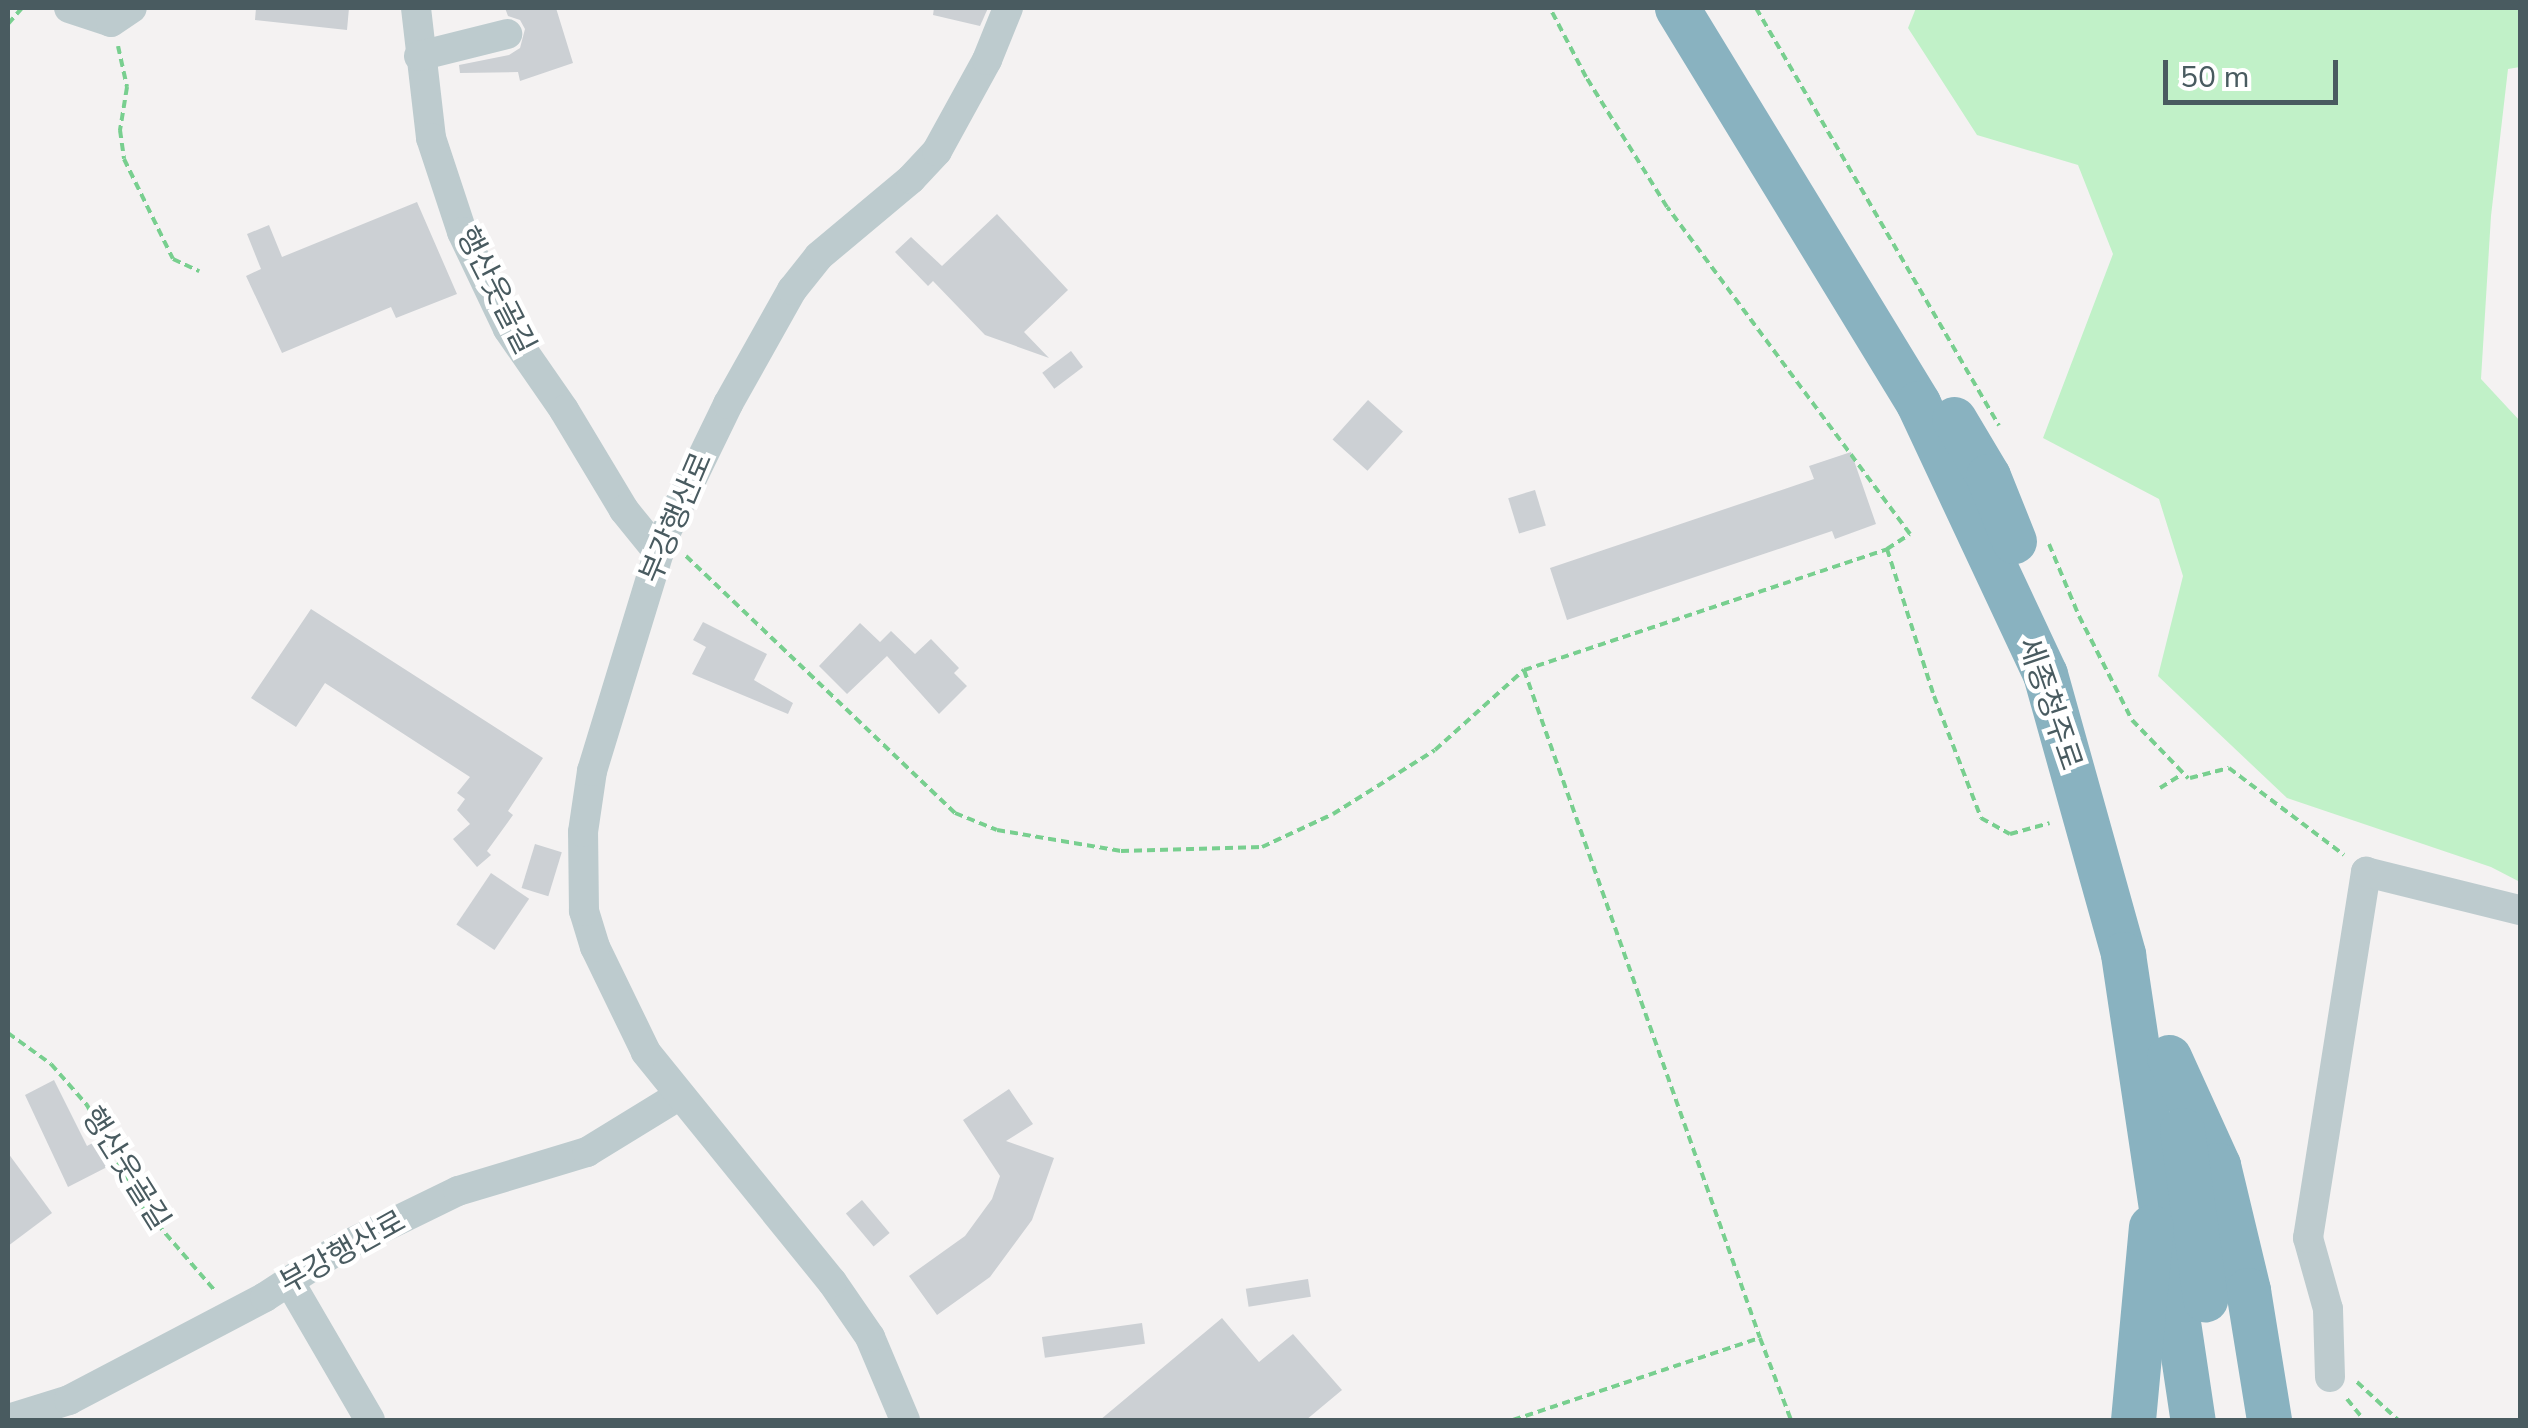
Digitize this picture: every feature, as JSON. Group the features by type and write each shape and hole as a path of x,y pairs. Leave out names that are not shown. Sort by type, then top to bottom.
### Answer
{"highway":[{"name":"세종청주로","path":"1677,8 1918,403 2046,674 2123,954 2192,1420"},
{"name":"세종청주로","path":"1709,8 1988,476 2080,706 2161,1010 2198,1228 2216,1420"},
{"path":"2169,1057 2218,1165 2248,1290 2269,1420"},
{"path":"2133,1420 2135,1365 2157,1171"}],"street":[{"path":"69,8 121,15"},
{"name":"행산웃골길","path":"416,8 431,138 462,232 508,328 564,410 624,510 662,544"},
{"name":"부강행산로","path":"906,1420 870,1337 832,1282 646,1052 595,946 584,911 581,878 592,771 662,544 728,404 792,290 819,256 911,179 937,151 987,60 1008,8"},
{"path":"419,56 507,34"},
{"path":"2330,1369 2328,1309 2308,1238 2366,872 2520,910"},
{"name":"부강행산로","path":"8,1418 69,1400 238,1311 338,1249 458,1191 588,1152 680,1095"},
{"path":"289,1281 370,1420"}],"path":[{"path":"8,24 22,8"},
{"path":"662,544 955,813 997,830 1121,851 1262,847 1333,814 1435,750 1524,670 1887,549 1910,534 1666,207 1586,77 1550,8"},
{"path":"121,15 126,87 120,130 124,159 173,259 199,271"},
{"path":"1887,549 1934,696 1980,818 2010,834 2053,822"},
{"path":"1524,670 1791,1420"},
{"path":"2160,788 2181,775 2188,778 2229,768 2366,872"},
{"name":"행산웃골길","path":"8,1033 51,1064 87,1105 140,1204 199,1276 238,1311"},
{"path":"1513,1420 1760,1338"},
{"path":"2330,1369 2388,1407 2398,1420"}],"green space":[{"path":"1916,8 2520,8 2520,67 2508,69 2491,216 2481,379 2520,421 2520,882 2491,867 2287,798 2158,676 2183,576 2159,499 2043,438 2113,254 2078,165 1977,135 1908,28"}],"building":[{"path":"256,8 349,8 347,30 255,20"},
{"path":"505,8 556,8 573,63 520,81 518,72 460,73 459,65 509,55 520,48 525,29 520,20 508,16"},
{"path":"934,8 988,8 980,26 933,15"},
{"path":"417,202 457,294 396,318 391,307 282,353 246,276 261,269 247,234 269,225 282,257"},
{"path":"997,214 1068,290 1024,332 1049,358 985,335 933,281 928,286 895,252 911,237 942,266"},
{"path":"1071,351 1083,367 1054,389 1042,373"},
{"path":"1368,400 1403,431 1367,471 1333,439"},
{"path":"1851,452 1876,524 1835,539 1832,531 1567,620 1550,568 1814,479 1809,466"},
{"path":"1535,490 1546,525 1519,534 1508,498"},
{"path":"311,609 543,758 508,811 513,815 487,851 491,855 477,867 453,839 470,824 457,810 465,799 457,793 470,777 325,683 296,727 251,698"},
{"path":"703,622 767,654 754,680 793,703 788,714 692,674 706,647 693,640"},
{"path":"860,623 880,642 891,631 915,654 931,639 959,668 954,673 967,686 939,714 887,656 847,694 819,666"},
{"path":"535,844 562,852 548,896 522,888"},
{"path":"491,873 529,899 494,950 456,924"},
{"path":"54,1080 87,1146 98,1140 111,1165 68,1187 25,1095"},
{"path":"1009,1089 1033,1124 1006,1141 1054,1158 1032,1220 990,1277 937,1315 909,1276 965,1236 992,1199 1000,1176 963,1120"},
{"path":"8,1153 52,1213 8,1246"},
{"path":"862,1200 890,1233 874,1246 846,1213"},
{"path":"1308,1279 1311,1297 1249,1307 1246,1289"},
{"path":"1222,1318 1259,1362 1293,1334 1342,1390 1306,1420 1100,1420"},
{"path":"1142,1323 1145,1344 1045,1358 1042,1337"}]}
